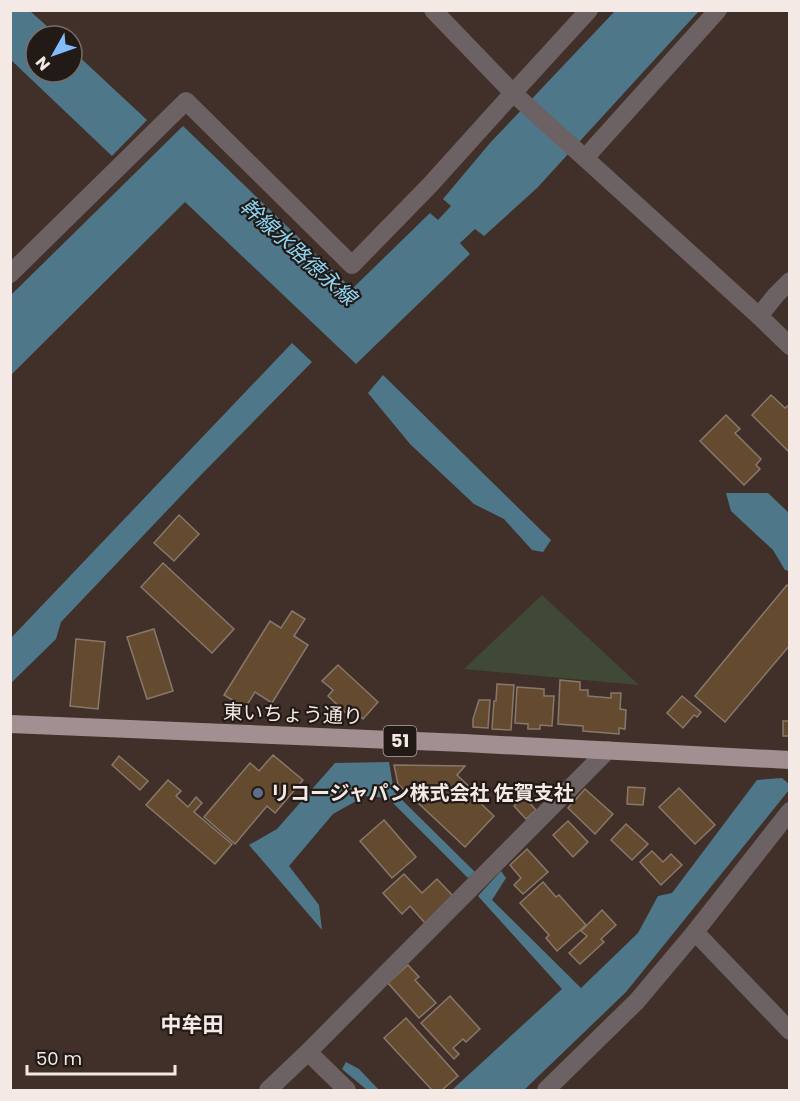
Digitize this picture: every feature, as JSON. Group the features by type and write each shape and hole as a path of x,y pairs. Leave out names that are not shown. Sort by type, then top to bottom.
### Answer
{"main road":[{"name":"東いちょう通り","path":"10,724 789,760"}],"street":[{"path":"433,10 513,93 759,316 789,346"},
{"path":"10,274 186,101 352,265 430,185 589,10"},
{"path":"585,158 718,10"},
{"path":"759,316 789,281"},
{"path":"268,1090 608,750"},
{"path":"546,1090 638,1001 789,811"},
{"path":"695,932 789,1031"},
{"path":"308,1052 347,1090"}],"green space":[{"path":"542,595 639,685 464,669"}],"water":[{"path":"10,11 30,11 45,24 24,24 24,72 11,60"},
{"name":"幹線水路徳永線","path":"615,11 699,11 537,188 484,236 475,229 460,243 470,254 356,364 185,202 11,375 11,295 183,126 352,289 430,213 438,220 451,206 443,199 490,143"},
{"path":"84,61 147,120 112,156 36,84 84,84"},
{"path":"292,343 312,362 61,622 56,639 11,683 11,638"},
{"path":"383,375 551,540 543,552 532,550 504,519 474,504 410,444 368,393"},
{"path":"726,493 768,493 789,513 789,571 785,570 773,550 731,511"},
{"path":"389,762 394,792 475,872 468,878 388,798 365,796 333,814 289,866 319,905 322,930 249,845 277,829 335,763"},
{"path":"782,778 789,784 789,790 626,992 524,1090 452,1090 562,989 478,896 501,871 506,878 492,900 581,988 638,933 658,896 672,893 757,780"},
{"path":"346,1062 359,1069 379,1090 367,1090 342,1069"}],"building":[{"path":"771,395 785,408 790,404 790,453 752,415"},
{"path":"726,415 740,429 735,433 761,459 756,465 760,469 744,485 700,441"},
{"path":"179,515 199,534 174,561 154,543"},
{"path":"163,563 234,629 212,653 141,587"},
{"path":"787,585 790,587 790,645 725,722 695,696"},
{"path":"292,611 305,619 294,636 308,645 272,703 255,692 245,708 224,695 270,621 281,628"},
{"path":"154,629 173,691 147,699 127,637"},
{"path":"76,639 105,642 98,709 70,706"},
{"path":"338,665 378,702 363,719 353,710 348,715 328,696 333,690 322,681"},
{"path":"560,680 580,682 580,690 588,690 588,696 611,698 611,693 621,693 620,709 626,710 625,729 619,728 619,734 583,731 583,726 558,724"},
{"path":"497,684 514,685 511,730 492,729"},
{"path":"517,687 544,689 544,696 554,696 552,726 540,725 540,729 528,729 528,724 515,723"},
{"path":"682,696 701,712 697,717 694,715 683,728 667,713"},
{"path":"479,700 490,700 488,728 473,727"},
{"path":"783,721 790,721 790,736 783,736"},
{"name":"リコージャパン株式会社 佐賀支社","path":"273,755 303,780 275,813 267,806 235,844 204,817 250,763 259,771"},
{"path":"119,756 148,781 140,790 112,765"},
{"path":"394,765 465,766 457,775 479,796 476,799 494,816 465,847 398,784"},
{"path":"168,780 181,791 176,796 188,807 196,797 202,803 194,812 232,844 215,864 146,805"},
{"path":"628,787 645,788 643,805 627,804"},
{"path":"679,788 715,825 695,844 659,807"},
{"path":"585,789 613,814 595,834 568,808"},
{"path":"524,797 536,810 526,819 514,806"},
{"path":"384,820 416,857 392,878 360,841"},
{"path":"568,821 588,842 573,857 553,835"},
{"path":"626,824 648,844 632,860 611,840"},
{"path":"527,849 548,872 523,894 514,885 521,878 510,865"},
{"path":"652,851 663,862 671,854 682,865 661,885 640,862"},
{"path":"404,874 422,893 437,879 454,897 425,923 410,906 402,914 383,893"},
{"path":"543,882 556,897 559,895 586,925 557,951 546,938 549,935 520,903"},
{"path":"602,910 616,925 601,939 604,942 580,964 569,953 587,936 581,931"},
{"path":"408,965 419,977 415,980 436,1003 419,1018 388,983"},
{"path":"450,996 480,1029 466,1042 463,1039 453,1048 459,1054 454,1059 421,1023"},
{"path":"406,1018 458,1076 442,1090 432,1090 384,1038"}],"place":[{"name":"リコージャパン株式会社 佐賀支社","path":"258,793"}],"district":[{"name":"中牟田","path":"192,1025"}]}
